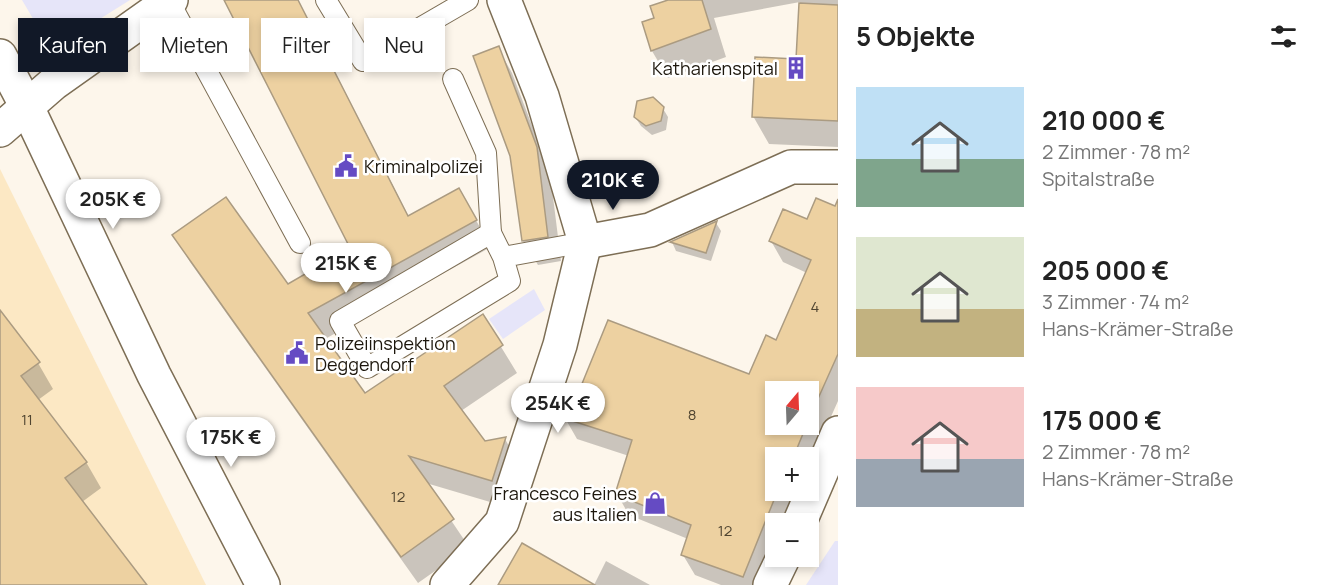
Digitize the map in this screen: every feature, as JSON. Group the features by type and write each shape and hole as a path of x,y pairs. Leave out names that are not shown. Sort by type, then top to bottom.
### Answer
{"street":[{"path":"0,130 54,83 169,0"},
{"path":"447,585 502,522 560,345 585,242 544,104 504,0"},
{"path":"0,56 27,107 154,375 262,585"},
{"path":"585,242 650,230 791,166 838,167"},
{"path":"804,513 838,433"},
{"path":"770,585 779,567"}],"lane":[{"path":"169,0 300,243"},
{"path":"326,0 363,61 468,0"},
{"path":"453,79 486,153 491,233 510,281 367,368 340,321 491,233"},
{"path":"502,257 585,242"}],"shaded area":[{"path":"22,0 130,0 101,18 33,18"},
{"path":"0,169 206,585 0,585"},
{"path":"534,289 545,310 503,339 489,319"},
{"path":"835,541 838,541 838,585 806,585"}],"building":[{"path":"224,0 298,0 307,18 261,18 261,72 335,72 408,216 459,188 477,220 308,313 365,393 483,314 503,345 444,386 485,441 506,437 492,481 409,456 454,519 401,557 172,235 226,197 288,284 350,248 249,49 249,18 233,18"},
{"path":"668,0 702,0 711,29 651,51 642,22 654,18 650,6"},
{"name":"Katharienspital","path":"799,3 838,5 838,121 752,117 755,57 796,59"},
{"path":"499,46 537,147 548,237 522,241 510,156 473,56"},
{"path":"653,97 664,107 661,121 646,126 634,117 637,101"},
{"path":"816,198 835,206 838,199 838,354 819,396 819,381 765,381 765,435 802,435 798,447 765,447 765,501 774,501 769,513 765,513 765,522 743,577 681,555 691,525 615,494 632,440 563,418 571,393 577,396 608,320 749,374 766,335 776,340 811,260 769,241 783,209 807,219"},
{"path":"717,221 706,253 670,242"},
{"path":"0,310 40,362 21,376 87,462 65,478 147,585 0,585"},
{"path":"522,543 595,585 498,585"}],"place":[{"name":"Katharienspital","path":"796,68"},
{"name":"Kriminalpolizei","path":"346,166"},
{"name":"Polizeiinspektion Deggendorf","path":"297,353"},
{"name":"Francesco Feines aus Italien","path":"655,503"}]}
